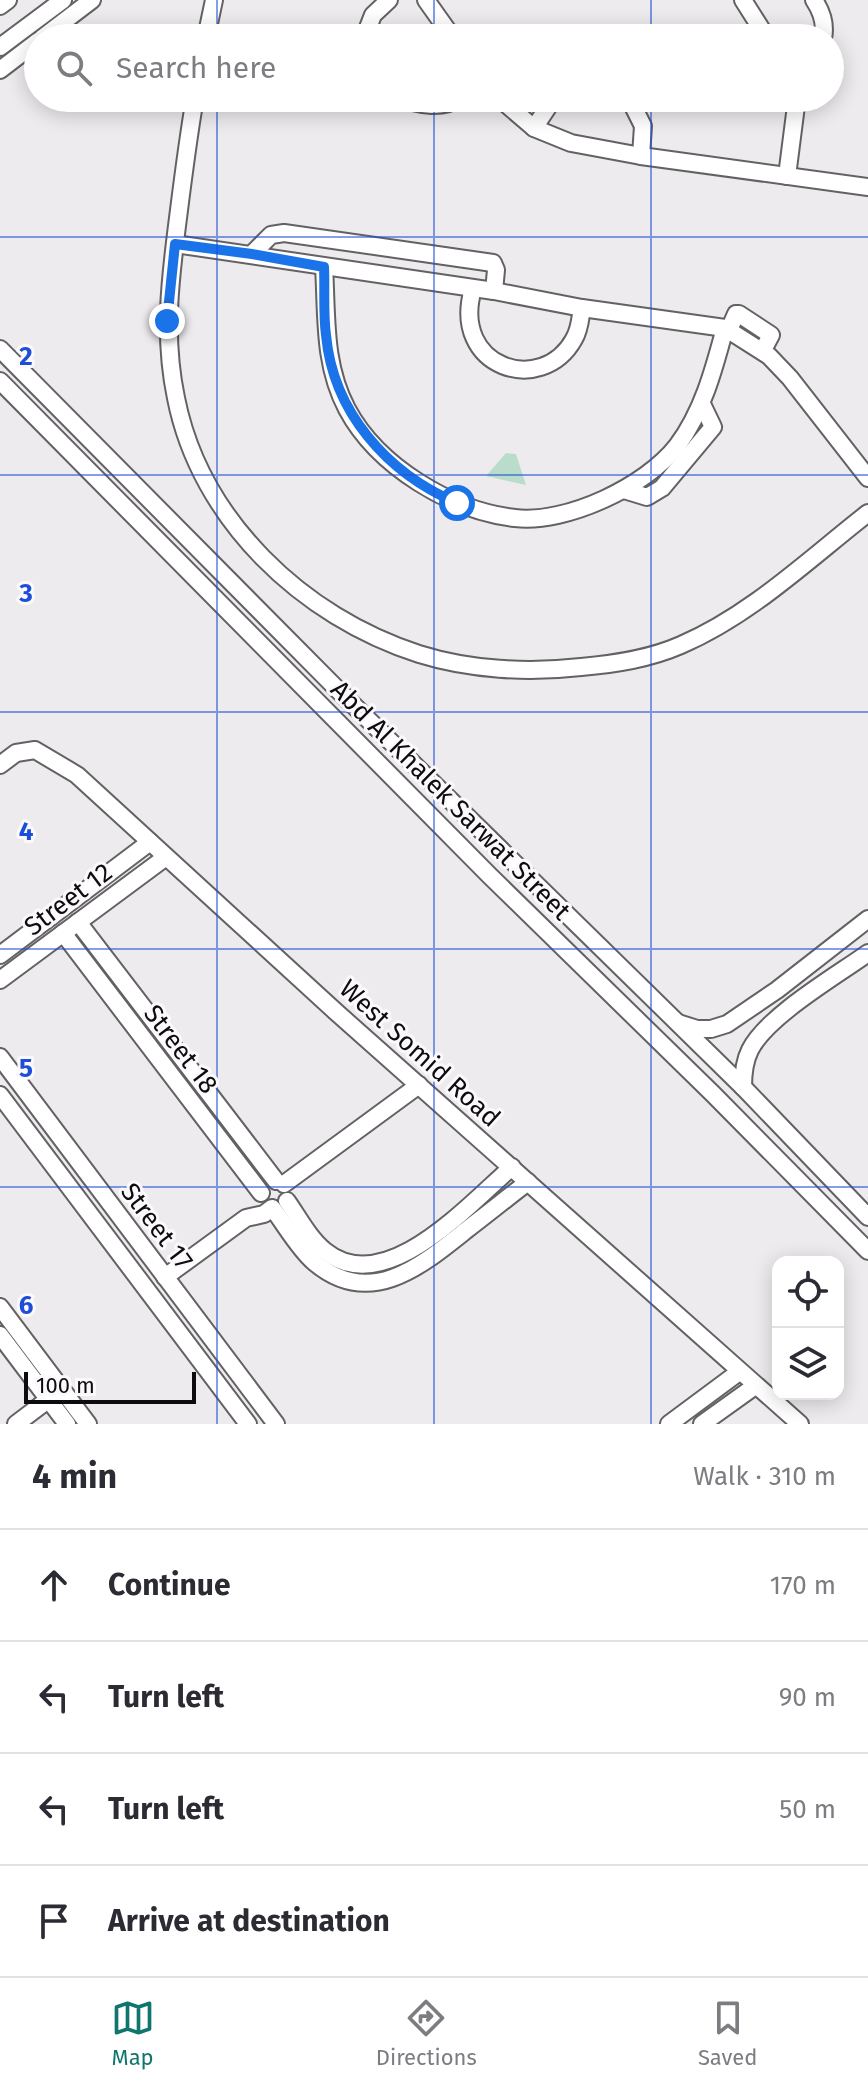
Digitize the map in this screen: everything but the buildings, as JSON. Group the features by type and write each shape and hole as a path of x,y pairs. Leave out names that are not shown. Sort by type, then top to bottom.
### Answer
{"street":[{"path":"0,6 8,0"},
{"path":"31,24 63,0"},
{"path":"60,24 92,0"},
{"path":"209,24 214,0"},
{"path":"369,24 373,15 389,0"},
{"path":"426,0 443,24"},
{"path":"743,0 758,24"},
{"path":"814,0 822,11 824,24"},
{"path":"0,47 24,29"},
{"path":"0,70 24,51"},
{"path":"193,112 167,321 176,400 200,470 225,513 250,544 289,583 317,604 360,629 419,654 465,664 549,671 625,663 679,646 728,622 868,513"},
{"path":"515,112 534,128 571,143 641,156 868,187"},
{"path":"534,128 545,112"},
{"path":"636,112 643,126 641,156"},
{"path":"787,176 795,112"},
{"path":"252,254 271,235 284,233 493,263 496,270 494,291"},
{"path":"175,244 727,329 763,350 790,378 868,478"},
{"path":"324,267 325,332 337,385 348,411 374,444 405,473 440,495 476,510 517,518 565,512 624,490 647,497 662,488 703,443 713,427 702,404 727,329"},
{"path":"473,289 467,309 469,330 478,348 494,362 513,369 534,369 566,351 578,330 582,308"},
{"name":"Abd Al Khalek Sarwat Street","path":"0,349 340,692 743,1087 868,1217"},
{"name":"Abd Al Khalek Sarwat Street","path":"0,381 490,876 734,1114 868,1251"},
{"name":"West Somid Road","path":"0,765 16,753 35,750 77,775 800,1424"},
{"name":"Street 12","path":"0,955 150,842"},
{"path":"490,876 507,856"},
{"name":"Street 12","path":"0,980 166,857"},
{"path":"677,1023 697,1029 727,1024 777,990 868,919"},
{"name":"Street 18","path":"78,922 273,1196 312,1261 330,1274 366,1283 387,1281 410,1272 528,1182"},
{"name":"Street 18","path":"63,933 273,1196 325,1251 350,1263 368,1265 389,1262 426,1240 512,1167"},
{"path":"743,1087 746,1058 752,1046 791,1007 867,956"},
{"path":"777,990 791,1007"},
{"name":"Street 17","path":"0,1057 269,1422"},
{"path":"165,1277 246,1218 254,1204 273,1196 419,1085"},
{"name":"Street 17","path":"0,1095 248,1424"},
{"path":"0,1307 62,1406"},
{"path":"0,1335 62,1406 88,1424"},
{"path":"669,1424 739,1372"},
{"path":"702,1424 755,1386"},
{"path":"16,1424 62,1406"},
{"path":"45,1424 62,1406"}],"green space":[{"path":"506,453 516,454 526,485 486,476"}],"route":[{"path":"167,321 175,244 324,267 325,332 329,358 348,411 374,444 405,473 457,503"}]}
